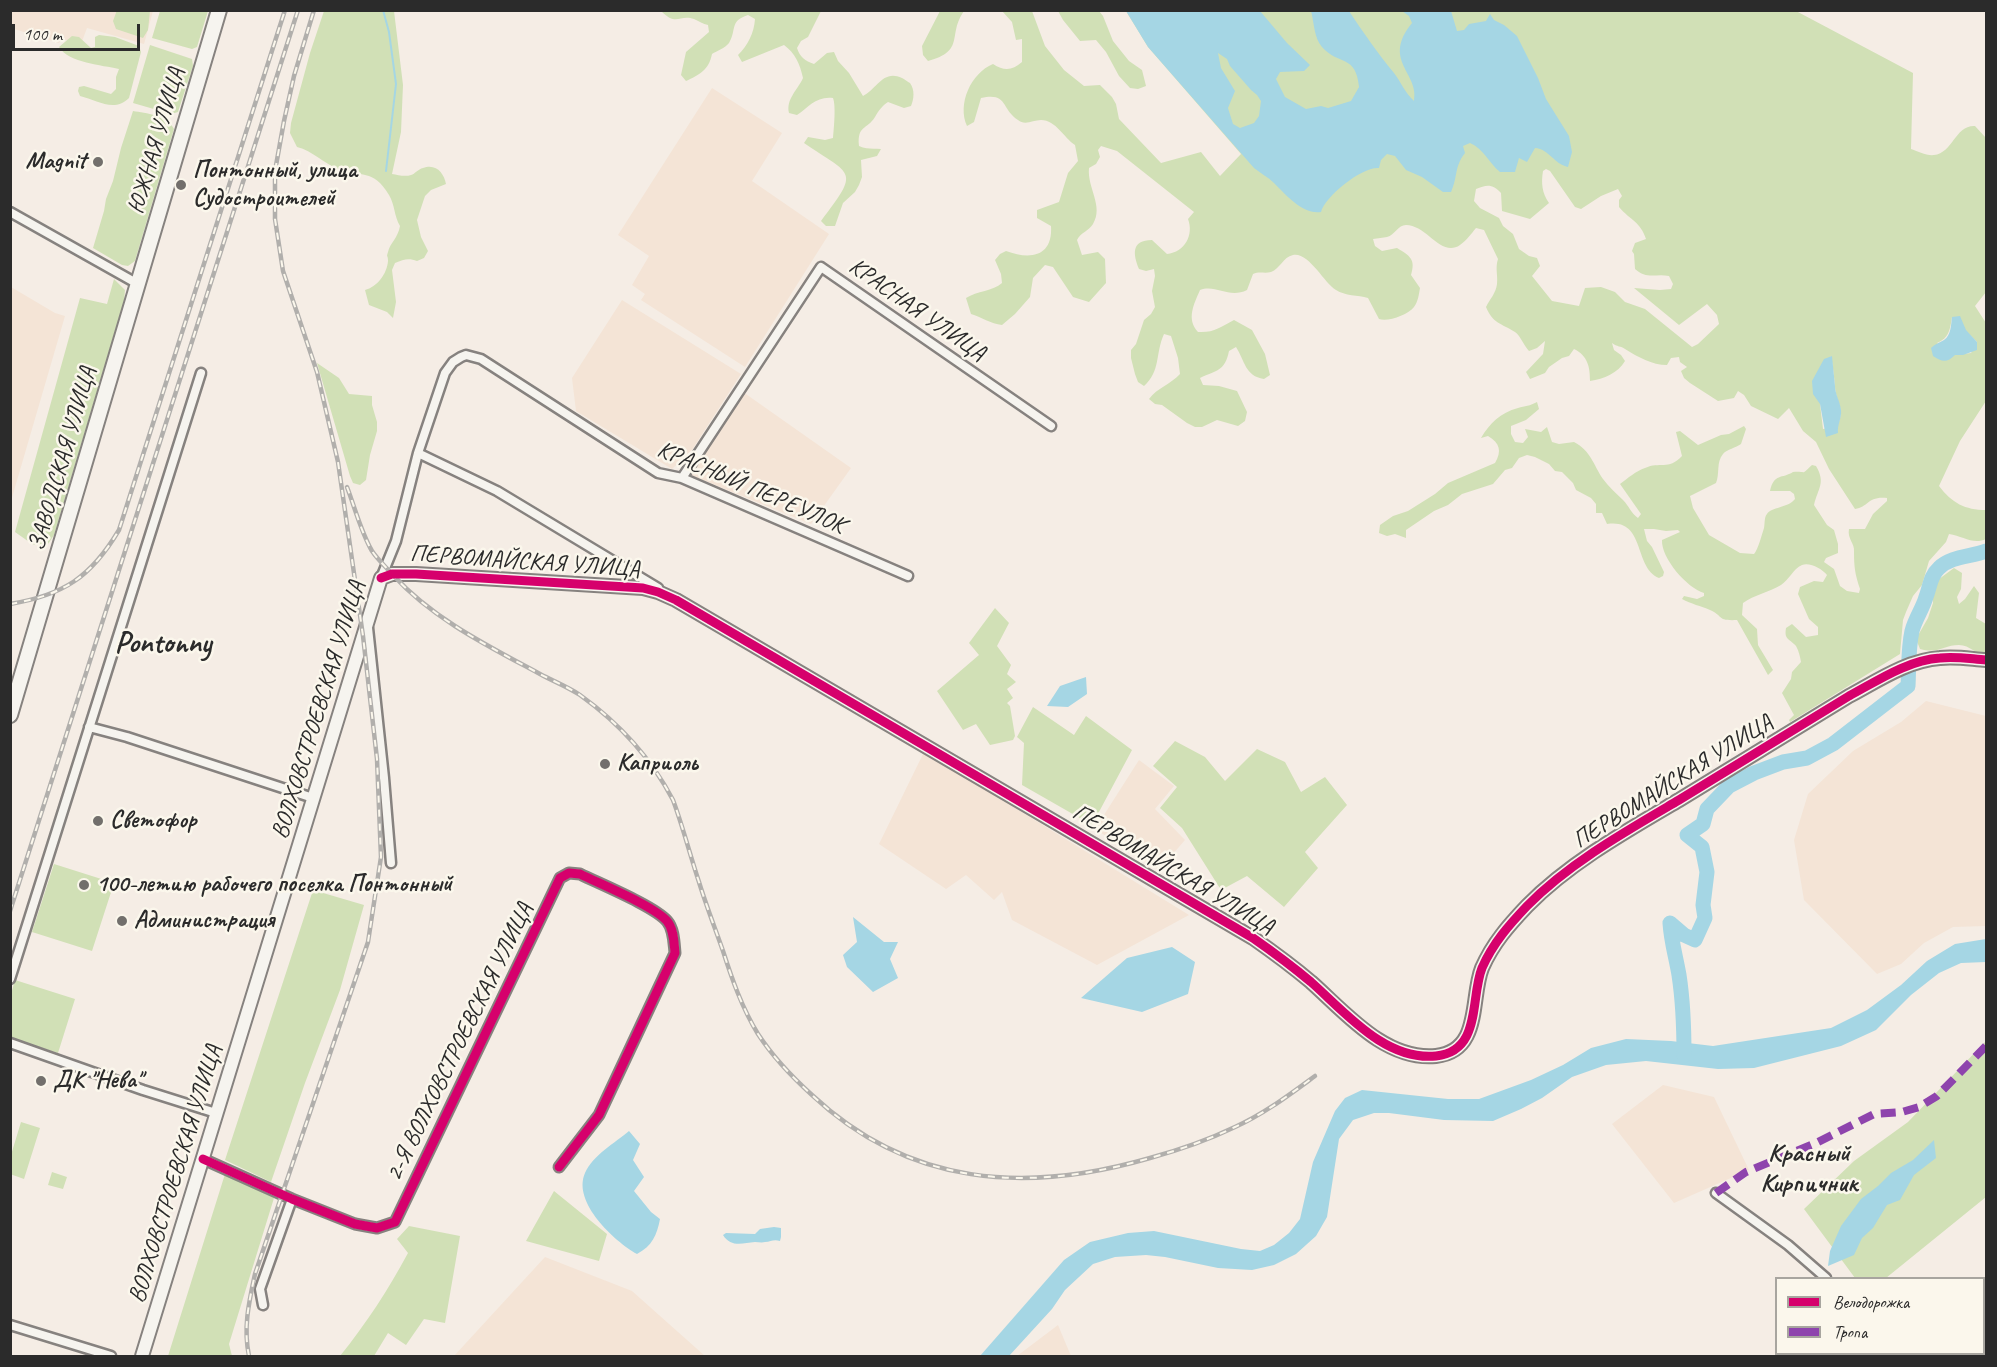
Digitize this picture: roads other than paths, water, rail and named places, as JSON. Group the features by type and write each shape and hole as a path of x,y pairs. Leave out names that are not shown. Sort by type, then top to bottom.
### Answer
{"main road":[{"name":"ЮЖНАЯ УЛИЦА","path":"138,284 219,10"},
{"name":"ЗАВОДСКАЯ УЛИЦА","path":"10,715 138,284"}],"street":[{"path":"10,212 138,284"},
{"name":"КРАСНАЯ УЛИЦА","path":"682,478 820,267 1051,426"},
{"name":"КРАСНЫЙ ПЕРЕУЛОК","path":"460,357 466,355 481,359 658,473 682,478 908,576"},
{"name":"ВОЛХОВСТРОЕВСКАЯ УЛИЦА","path":"142,1356 381,578 396,541 418,453 445,373 460,357"},
{"path":"10,979 201,373"},
{"path":"418,453 497,491 676,600"},
{"name":"ПЕРВОМАЙСКАЯ УЛИЦА","path":"381,578 392,574 416,574 643,588 676,600 1253,938 1280,957 1344,1013 1382,1042 1405,1052 1428,1056 1451,1052 1466,1038 1473,1023 1475,995 1481,971 1500,935 1530,904 1585,858 1849,696 1894,672 1938,657 1986,660"},
{"path":"368,622 391,863"},
{"path":"89,728 127,737 313,798"},
{"name":"2-Я ВОЛХОВСТРОЕВСКАЯ УЛИЦА","path":"291,1199 355,1224 377,1228 395,1222 560,878 569,873 580,874 657,913 669,923 675,953 599,1115 559,1167"},
{"path":"10,1043 216,1113"},
{"path":"203,1159 291,1199 260,1289 262,1305"},
{"path":"1716,1193 1788,1245 1825,1277"},
{"path":"10,1325 111,1356"}],"water":[{"path":"1126,11 1260,11 1287,43 1310,65 1304,71 1280,72 1276,79 1285,97 1306,109 1321,106 1328,108 1351,101 1359,87 1357,77 1350,65 1328,53 1319,43 1311,11 1349,11 1414,101 1412,82 1404,66 1400,47 1403,36 1412,23 1409,16 1402,11 1451,11 1457,31 1464,30 1469,24 1486,21 1490,14 1494,20 1517,36 1546,99 1569,136 1572,152 1568,167 1544,151 1535,148 1527,162 1519,158 1515,172 1500,172 1479,149 1470,143 1463,146 1465,153 1459,163 1451,192 1443,192 1422,177 1406,170 1395,156 1387,154 1381,160 1379,168 1364,172 1346,183 1330,198 1321,212 1314,212 1295,203 1254,168 1148,47","holes":["1218,53 1227,59 1230,66 1261,101 1259,116 1254,123 1240,128 1233,124 1228,108 1235,91 1221,68"]},
{"path":"1960,316 1966,330 1977,342 1977,350 1955,355 1947,360 1936,358 1931,348 1948,335 1952,317"},
{"path":"1832,356 1835,389 1841,413 1838,433 1826,437 1820,404 1813,394 1812,381 1824,359"},
{"path":"1086,677 1087,694 1068,707 1047,706 1060,686"},
{"path":"853,917 884,942 898,942 890,959 898,978 873,992 847,967 843,955 857,942"},
{"path":"1986,939 1986,962 1961,963 1939,973 1911,995 1876,1030 1841,1046 1754,1068 1718,1069 1646,1061 1606,1065 1572,1077 1542,1098 1493,1121 1444,1120 1389,1113 1374,1113 1353,1120 1339,1139 1327,1217 1316,1236 1296,1254 1274,1265 1252,1270 1218,1268 1146,1255 1115,1257 1093,1264 1065,1290 1052,1309 1009,1356 980,1356 1064,1260 1090,1242 1128,1233 1154,1231 1241,1249 1260,1251 1274,1245 1289,1233 1300,1219 1313,1162 1335,1111 1345,1098 1362,1090 1448,1099 1479,1099 1531,1080 1563,1065 1591,1048 1626,1039 1713,1046 1831,1028 1867,1010 1901,985 1927,961 1955,944"},
{"path":"1172,947 1195,962 1188,994 1142,1012 1081,998 1127,958"},
{"path":"629,1131 640,1144 633,1160 644,1177 634,1191 651,1212 660,1219 653,1240 637,1254 617,1240 598,1220 584,1196 583,1184 585,1173 593,1161"},
{"path":"1934,1140 1936,1158 1914,1175 1900,1200 1887,1205 1873,1228 1862,1238 1854,1255 1828,1266 1830,1251 1841,1226 1861,1199 1891,1173 1913,1160"},
{"path":"781,1228 780,1241 738,1244 730,1242 723,1235 726,1233 755,1234 760,1229"}],"waterway":[{"path":"383,10 389,32 396,84 386,171"},
{"path":"1684,1055 1679,975 1670,923 1684,935 1695,940 1705,918 1703,905 1707,872 1702,847 1687,835 1703,824 1707,809 1729,786 1783,762 1807,758 1833,744 1908,686 1912,631 1934,574 1949,561 1986,551"}],"railway":[{"path":"10,604 46,595 74,581 98,560 119,530 285,10"},
{"path":"10,911 298,10"},
{"path":"249,1356 247,1325 255,1274 368,942 381,857 377,759 363,636 338,462 317,372 283,271 275,219 275,171 284,121 294,76 314,10"},
{"path":"347,487 361,528 372,551 409,591 462,630 580,695 608,717 633,742 655,770 673,800 730,972 752,1024 770,1051 790,1073 812,1095 849,1125 888,1148 929,1164 971,1174 1014,1178 1059,1176 1104,1169 1161,1155 1225,1132 1276,1104 1315,1076"}],"place":[{"name":"Magnit","path":"98,162"},
{"name":"Понтонный, улица Судостроителей","path":"181,185"},
{"name":"Каприоль","path":"605,764"},
{"name":"Светофор","path":"98,821"},
{"name":"100-летию рабочего поселка Понтонный","path":"84,885"},
{"name":"Администрация","path":"122,921"},
{"name":"ДК \"Нева\"","path":"41,1081"}],"district":[{"name":"Pontonny","path":"163,644"},
{"name":"Красный Кирпичник","path":"1809,1169"}]}
